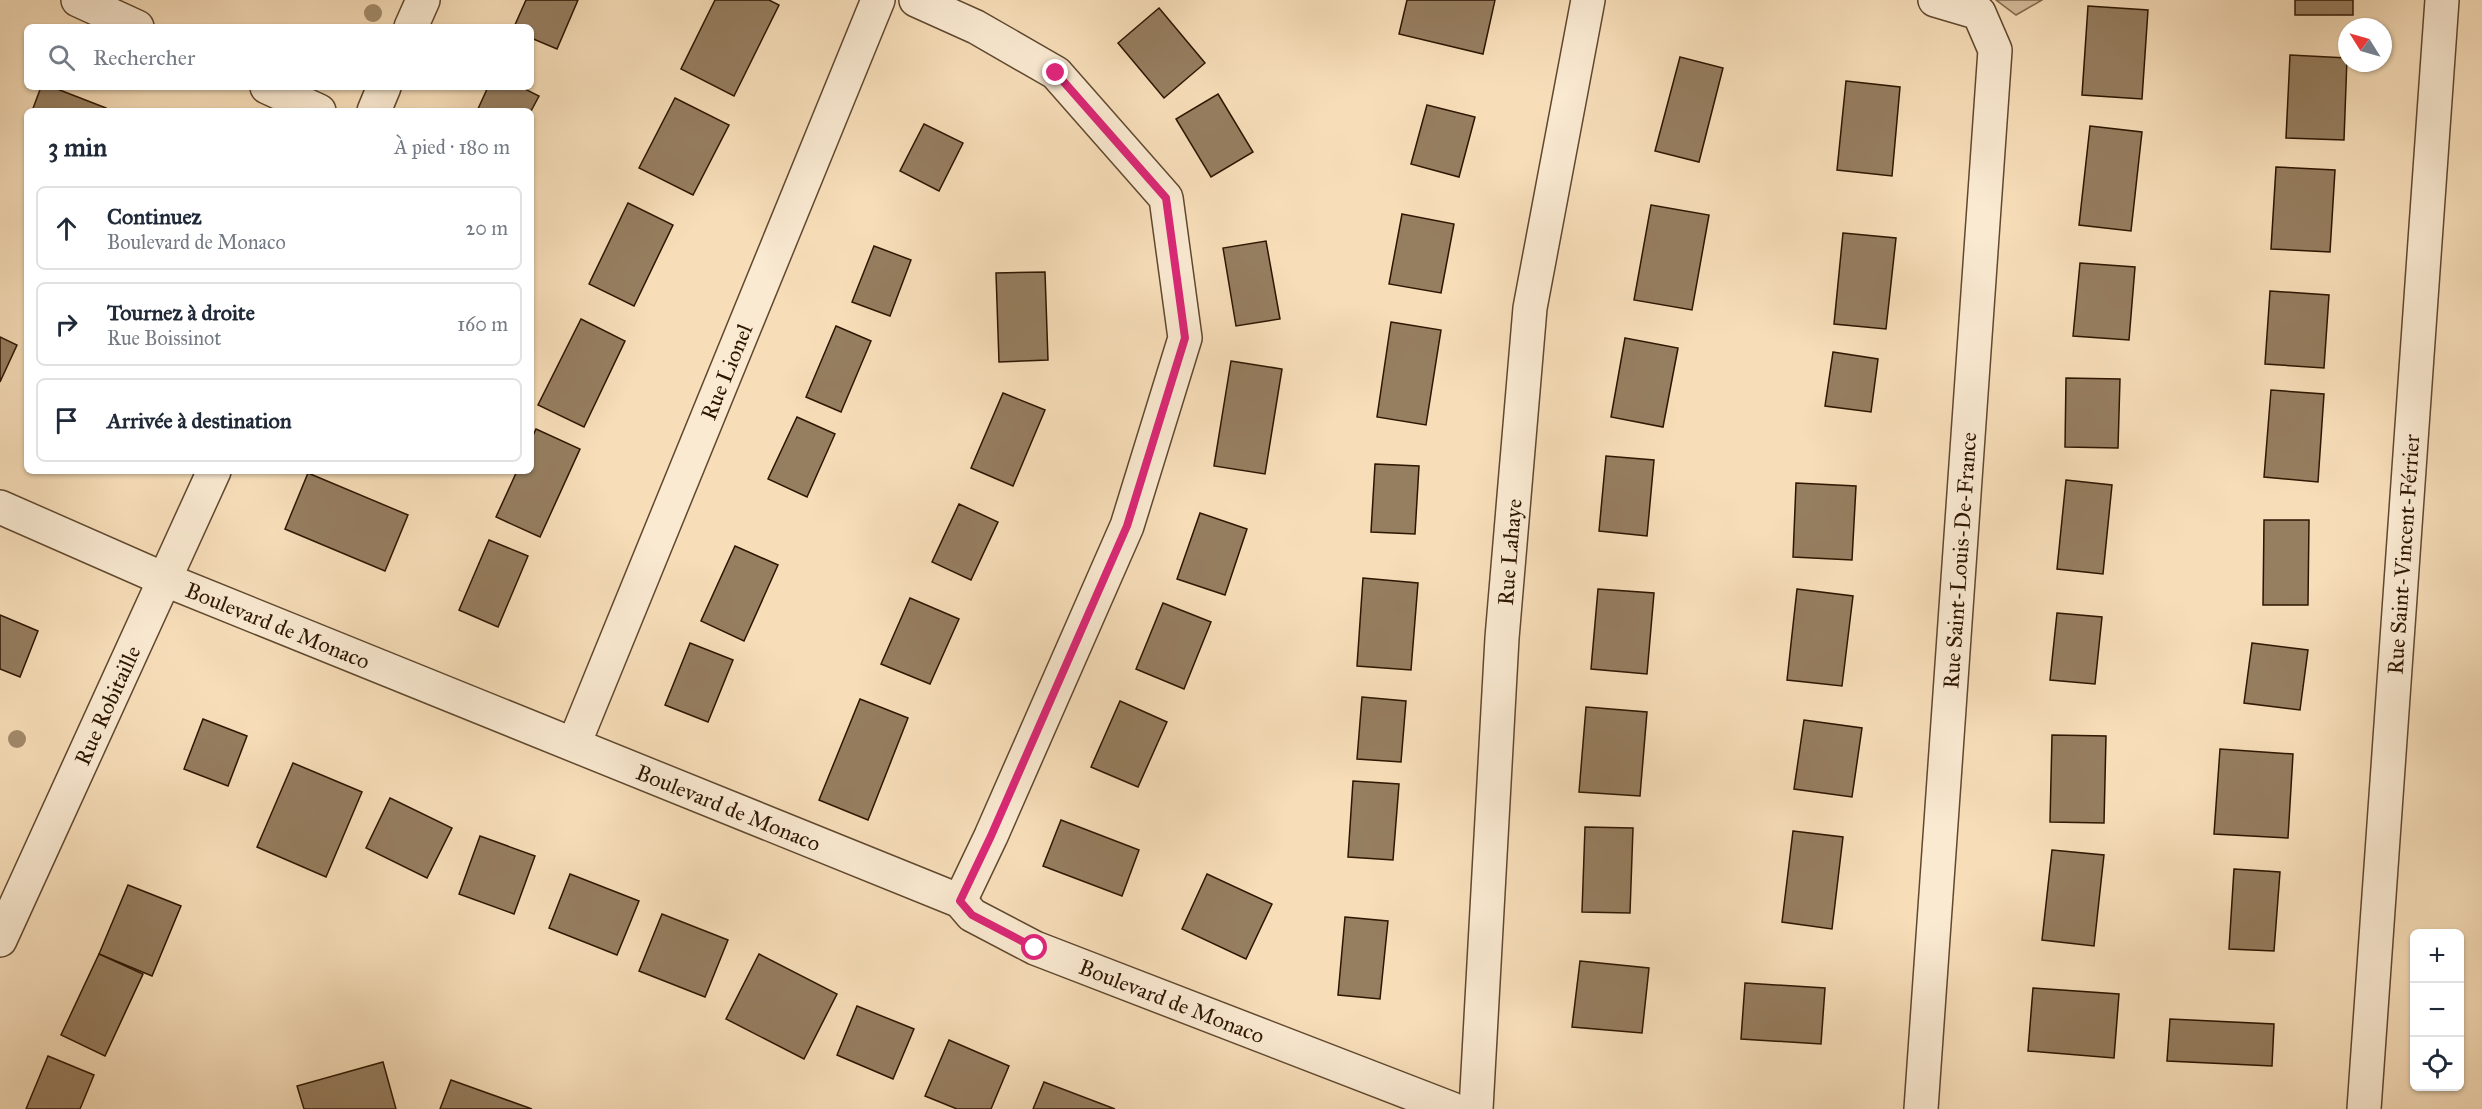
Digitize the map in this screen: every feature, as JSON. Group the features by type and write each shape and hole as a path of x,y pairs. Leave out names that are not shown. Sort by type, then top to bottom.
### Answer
{"street":[{"path":"78,0 130,24"},
{"path":"412,24 423,0"},
{"name":"Rue Lionel","path":"574,744 878,0"},
{"path":"916,0 976,27 1056,73 1166,198 1185,338 1127,526 991,836 960,901"},
{"name":"Rue Lahaye","path":"1476,1109 1502,638 1530,308 1588,0"},
{"name":"Rue Saint-Louis-De-France","path":"1921,1109 1995,50 1979,13 1935,0"},
{"name":"Rue Saint-Vincent-Férrier","path":"2364,1109 2442,0"},
{"path":"274,90 312,108"},
{"path":"375,108 383,90"},
{"name":"Rue Robitaille","path":"0,940 213,474"},
{"name":"Boulevard de Monaco","path":"0,507 166,580 960,901 972,915 1035,948 1452,1109"}],"shaded area":[{"path":"1996,0 2042,0 2016,15"}],"building":[{"path":"526,0 578,0 557,49 534,39 534,24 515,24"},
{"path":"715,0 769,0 779,5 734,96 681,69"},
{"path":"1407,0 1495,0 1483,54 1399,34"},
{"path":"2295,0 2353,0 2353,15 2295,15"},
{"path":"2088,6 2148,10 2142,99 2082,95"},
{"path":"1159,8 1205,63 1164,98 1118,43"},
{"path":"2290,55 2338,58 2338,72 2346,72 2344,140 2286,138"},
{"path":"1680,57 1723,68 1699,162 1655,151"},
{"path":"1846,81 1900,87 1892,176 1837,170"},
{"path":"40,90 60,90 106,108 33,108"},
{"path":"487,90 527,90 539,96 533,108 478,108"},
{"path":"1218,94 1253,152 1211,177 1176,119"},
{"path":"675,98 729,125 693,195 639,168"},
{"path":"1427,105 1475,117 1459,177 1411,164"},
{"path":"924,124 963,143 939,191 900,171"},
{"path":"2090,126 2142,132 2131,231 2079,225"},
{"path":"2276,167 2335,170 2330,252 2271,249"},
{"path":"628,203 673,225 634,306 589,284"},
{"path":"1651,205 1709,215 1692,310 1634,300"},
{"path":"1402,214 1454,224 1441,293 1389,284"},
{"path":"1843,233 1896,238 1886,329 1834,324"},
{"path":"1266,241 1280,319 1236,326 1223,248"},
{"path":"874,246 911,260 890,316 852,302"},
{"path":"2080,263 2135,267 2129,340 2073,336"},
{"path":"1045,272 1048,360 999,362 996,273"},
{"path":"2270,291 2329,295 2324,368 2265,364"},
{"path":"581,319 625,341 584,427 538,405"},
{"path":"1391,322 1441,330 1426,425 1377,417"},
{"path":"836,326 871,341 841,412 806,397"},
{"path":"0,337 17,345 0,382"},
{"path":"1625,338 1678,348 1663,427 1611,417"},
{"path":"1833,352 1878,359 1871,412 1825,406"},
{"path":"1231,361 1282,369 1265,474 1214,466"},
{"path":"2066,378 2120,379 2118,448 2065,447"},
{"path":"2271,390 2324,394 2318,482 2264,477"},
{"path":"1003,393 1045,410 1013,486 971,468"},
{"path":"797,417 835,434 807,497 768,479"},
{"path":"536,429 580,449 540,537 496,517 516,474 534,474 534,433"},
{"path":"1606,456 1654,460 1647,536 1599,531"},
{"path":"1375,464 1419,466 1415,534 1371,532"},
{"path":"308,474 408,515 385,571 285,529"},
{"path":"2066,480 2112,485 2103,574 2057,569"},
{"path":"1796,483 1856,486 1852,560 1793,557"},
{"path":"959,504 998,522 971,580 932,562"},
{"path":"1200,513 1247,529 1225,595 1177,579"},
{"path":"2264,520 2309,520 2308,605 2263,605"},
{"path":"489,540 528,556 498,627 459,610"},
{"path":"735,546 778,565 744,641 701,621"},
{"path":"1363,578 1418,583 1411,670 1357,666"},
{"path":"1598,589 1654,593 1647,674 1591,669"},
{"path":"1797,589 1853,596 1842,686 1787,680"},
{"path":"910,598 959,619 930,684 881,664"},
{"path":"1163,603 1211,622 1184,689 1136,669"},
{"path":"2057,613 2102,617 2095,684 2050,680"},
{"path":"0,615 38,631 20,677 0,669"},
{"path":"690,643 733,660 708,722 665,705"},
{"path":"2252,643 2308,650 2300,710 2244,703"},
{"path":"1362,697 1406,701 1401,762 1357,759"},
{"path":"860,699 908,718 868,820 819,800"},
{"path":"1120,701 1167,722 1138,787 1091,767"},
{"path":"1586,707 1647,712 1640,796 1579,792"},
{"path":"203,719 247,736 228,786 184,769"},
{"path":"1804,720 1862,728 1852,797 1794,789"},
{"path":"2052,735 2106,736 2104,823 2050,822"},
{"path":"2220,749 2293,754 2288,838 2214,834"},
{"path":"293,763 362,792 326,877 257,847"},
{"path":"1353,781 1399,784 1393,860 1348,857"},
{"path":"390,798 452,828 427,878 366,848"},
{"path":"1061,820 1139,850 1122,896 1043,866"},
{"path":"1585,827 1633,828 1630,913 1582,912"},
{"path":"1793,831 1843,837 1832,929 1782,922"},
{"path":"480,836 535,856 514,914 459,894"},
{"path":"2052,850 2104,855 2094,946 2042,940"},
{"path":"2234,869 2280,872 2274,951 2229,949"},
{"path":"570,874 639,901 617,955 549,928"},
{"path":"1207,874 1272,904 1246,959 1182,929"},
{"path":"128,885 181,906 152,976 99,954"},
{"path":"662,914 728,940 705,997 639,971"},
{"path":"1345,917 1388,921 1380,999 1338,995"},
{"path":"99,954 143,974 105,1056 61,1035"},
{"path":"759,954 837,994 804,1059 726,1019"},
{"path":"1580,961 1649,968 1642,1033 1572,1027"},
{"path":"1745,983 1825,988 1821,1044 1741,1039"},
{"path":"2033,988 2119,994 2114,1058 2028,1051"},
{"path":"857,1006 914,1029 893,1079 837,1055"},
{"path":"2170,1019 2274,1024 2272,1066 2167,1061"},
{"path":"949,1040 1009,1066 991,1109 957,1109 925,1096"},
{"path":"48,1056 94,1075 80,1109 26,1109"},
{"path":"383,1062 396,1109 304,1109 297,1086"},
{"path":"451,1080 532,1109 440,1109"},
{"path":"1044,1082 1115,1109 1033,1109"}],"route":[{"path":"1035,948 972,915 960,901 991,836 1127,526 1185,338 1166,198 1056,73"}]}
